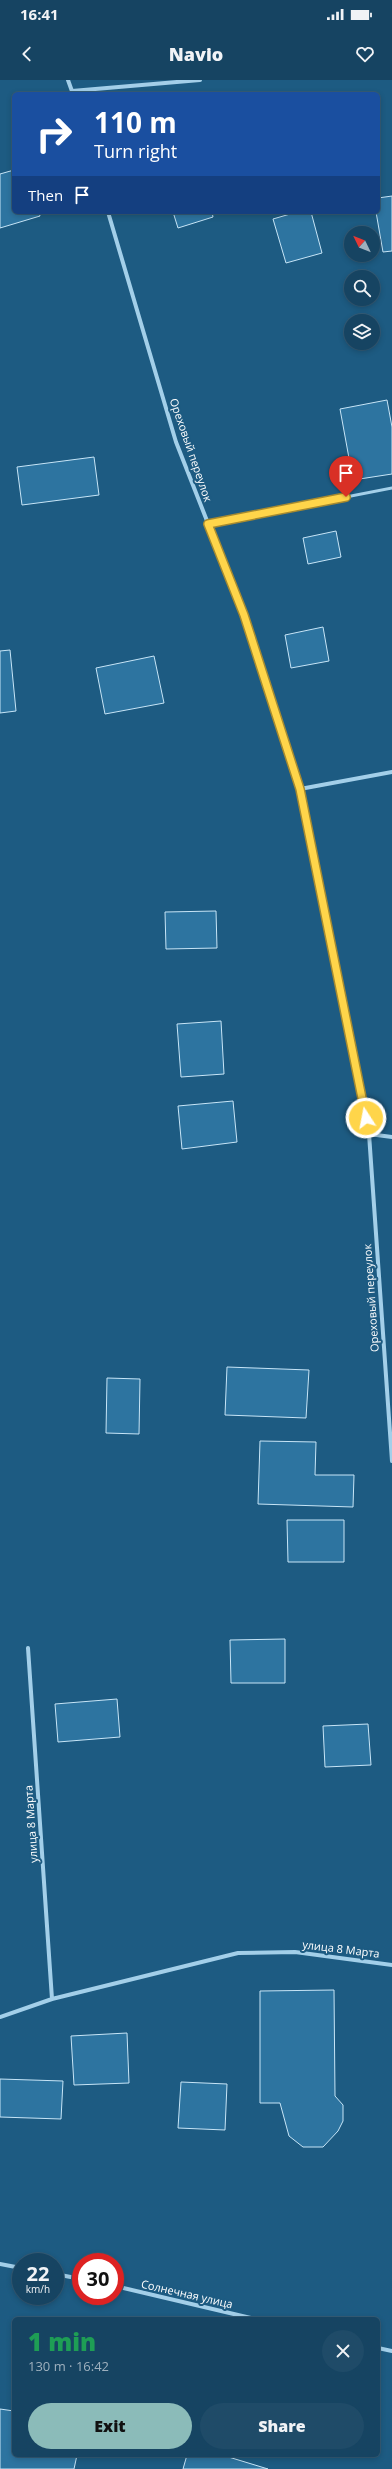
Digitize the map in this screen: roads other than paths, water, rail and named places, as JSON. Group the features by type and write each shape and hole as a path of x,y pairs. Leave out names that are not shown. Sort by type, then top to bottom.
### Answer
{"street":[{"path":"68,80 72,92"},
{"path":"82,92 200,80"},
{"name":"Ореховый переулок","path":"109,214 176,442 244,615 300,789 369,1134 392,1461"},
{"path":"300,789 392,772"},
{"path":"369,1134 392,1137"},
{"name":"улица 8 Марта","path":"28,1648 52,1999"},
{"name":"улица 8 Марта","path":"0,2017 52,1999 238,1954 295,1952 392,1964"},
{"path":"0,2264 12,2266"},
{"name":"Солнечная улица","path":"124,2288 247,2317"},
{"path":"380,2348 392,2351"}],"lane":[{"path":"208,524 392,488"}]}
